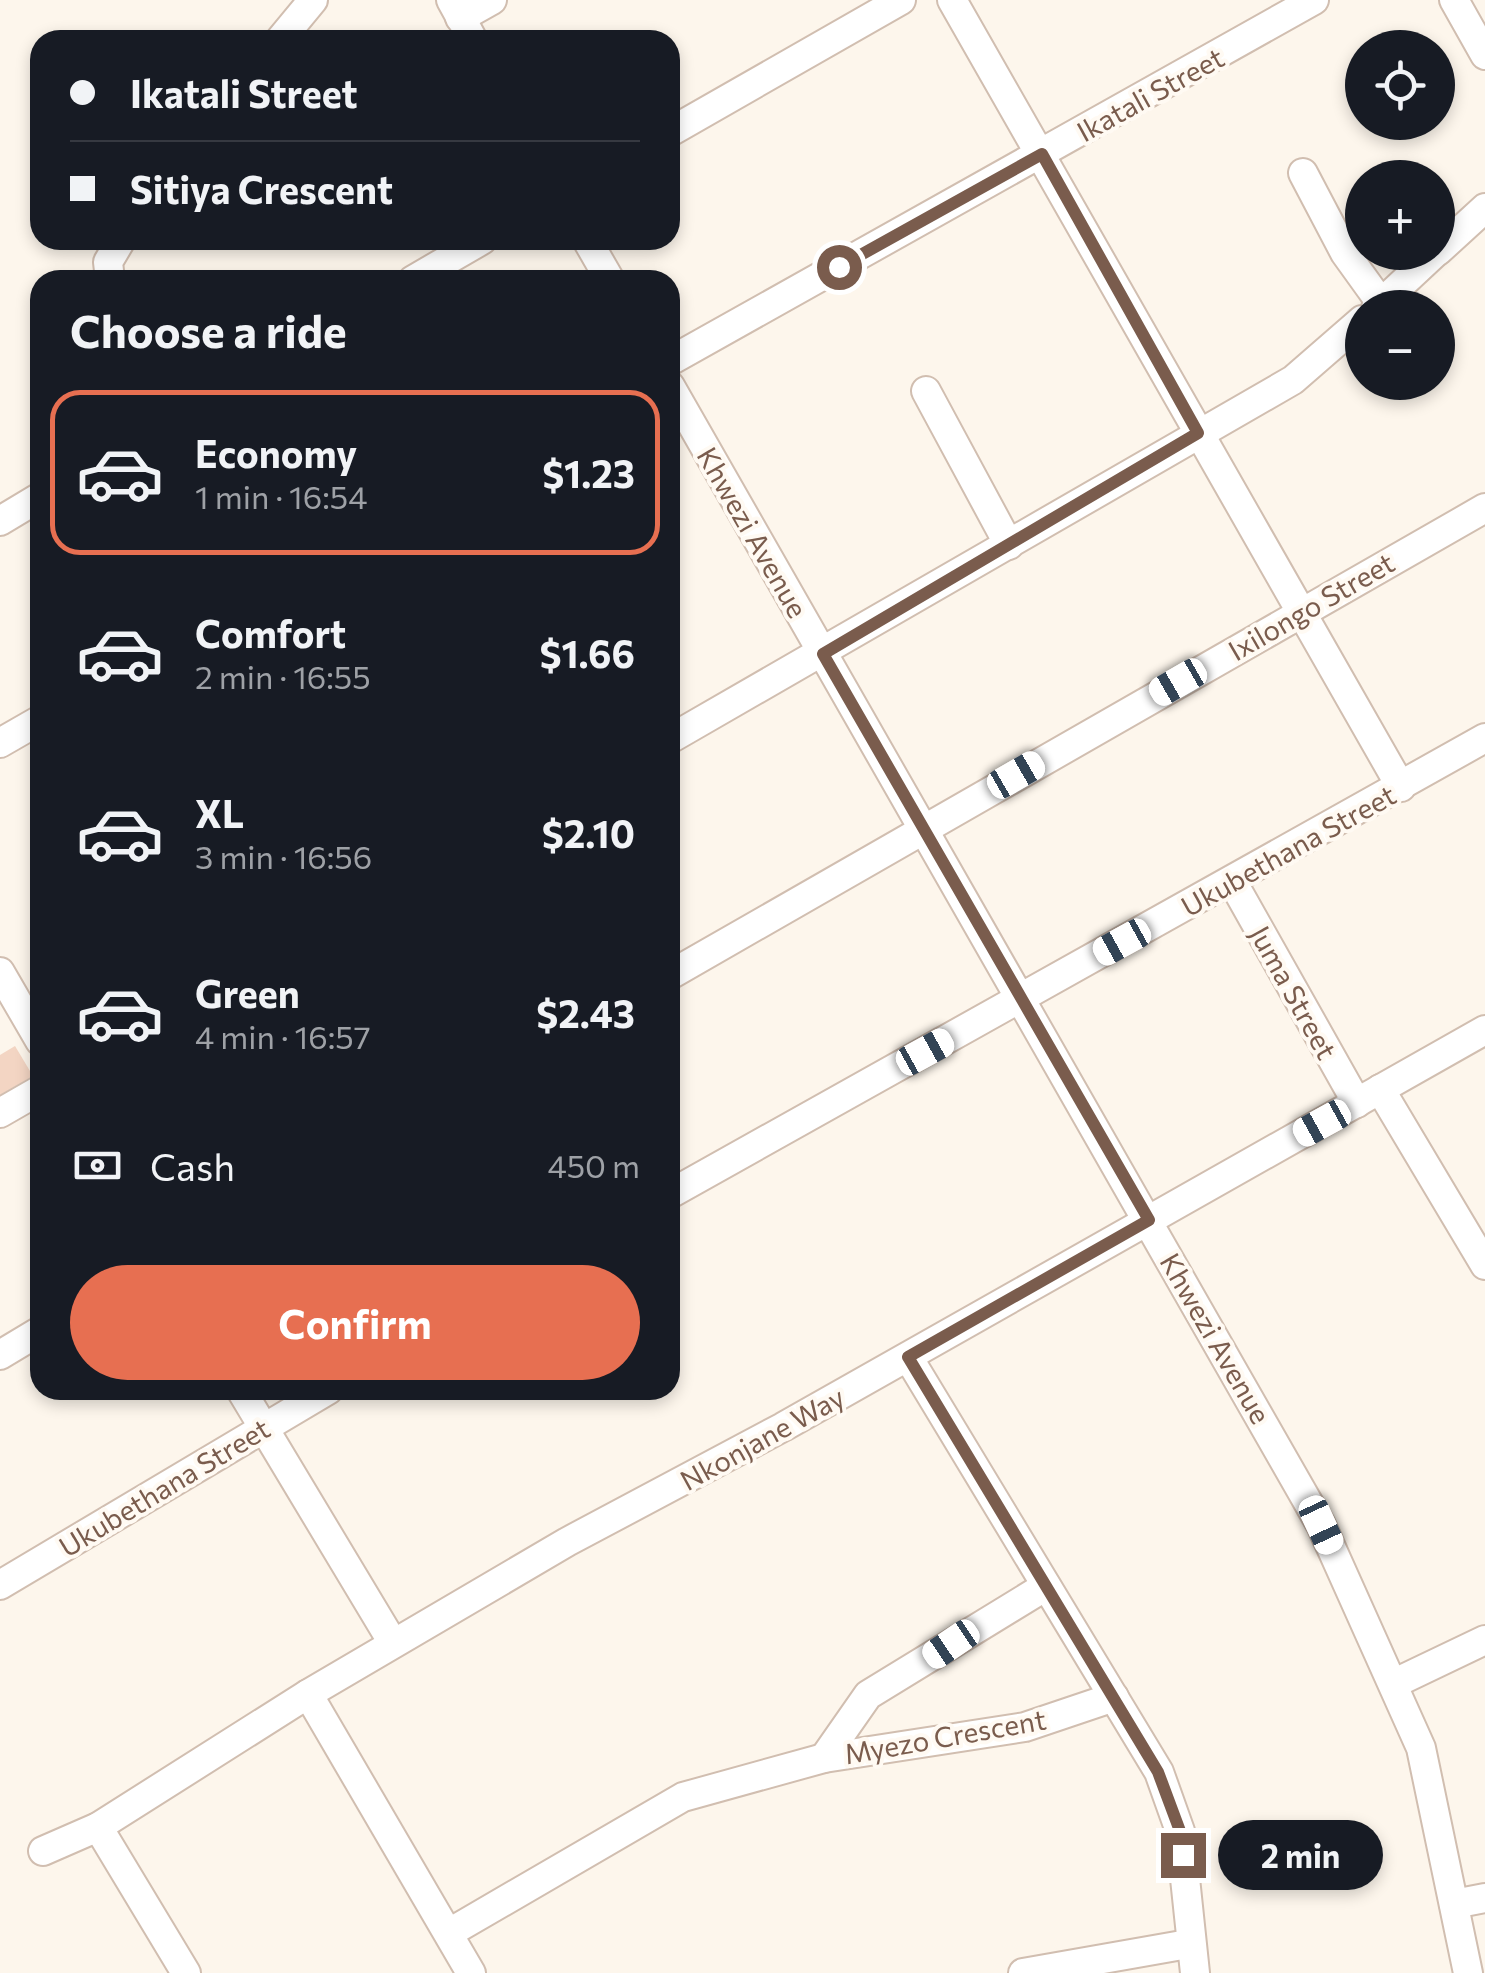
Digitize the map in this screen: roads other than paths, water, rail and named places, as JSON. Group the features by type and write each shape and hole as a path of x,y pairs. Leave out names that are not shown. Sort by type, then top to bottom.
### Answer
{"street":[{"path":"288,30 313,0"},
{"path":"461,19 492,0"},
{"path":"680,126 901,0"},
{"path":"952,0 1400,787"},
{"name":"Ikatali Street","path":"680,355 1314,0"},
{"path":"1454,0 1485,55"},
{"path":"1303,173 1363,290"},
{"path":"1455,236 1485,208"},
{"path":"430,270 465,250"},
{"path":"1395,290 1417,270"},
{"path":"680,733 1293,380 1345,334"},
{"path":"926,392 1009,545"},
{"name":"Khwezi Avenue","path":"680,404 1321,1525 1421,1748 1468,1973"},
{"path":"0,520 30,503"},
{"name":"Ixilongo Street","path":"680,969 1485,508"},
{"path":"0,742 30,726"},
{"name":"Ukubethana Street","path":"680,1188 1485,738"},
{"name":"Juma Street","path":"1232,881 1369,1096 1485,1265"},
{"path":"0,972 30,1024"},
{"name":"Nkonjane Way","path":"43,1851 98,1827 308,1694 567,1542 908,1357 1485,1030"},
{"path":"0,1113 30,1096"},
{"path":"0,1355 30,1338"},
{"path":"908,1357 1158,1772 1180,1831 1188,1944 1194,1973"},
{"path":"247,1400 392,1644"},
{"name":"Ukubethana Street","path":"0,1585 311,1400"},
{"name":"Myezo Crescent","path":"824,1758 868,1695 1046,1586"},
{"path":"1394,1683 1485,1640"},
{"path":"308,1694 471,1973"},
{"name":"Myezo Crescent","path":"449,1934 683,1796 824,1758 1025,1727 1114,1697"},
{"path":"98,1827 186,1973"},
{"path":"1454,1904 1485,1898"},
{"path":"1022,1973 1188,1944"}]}
